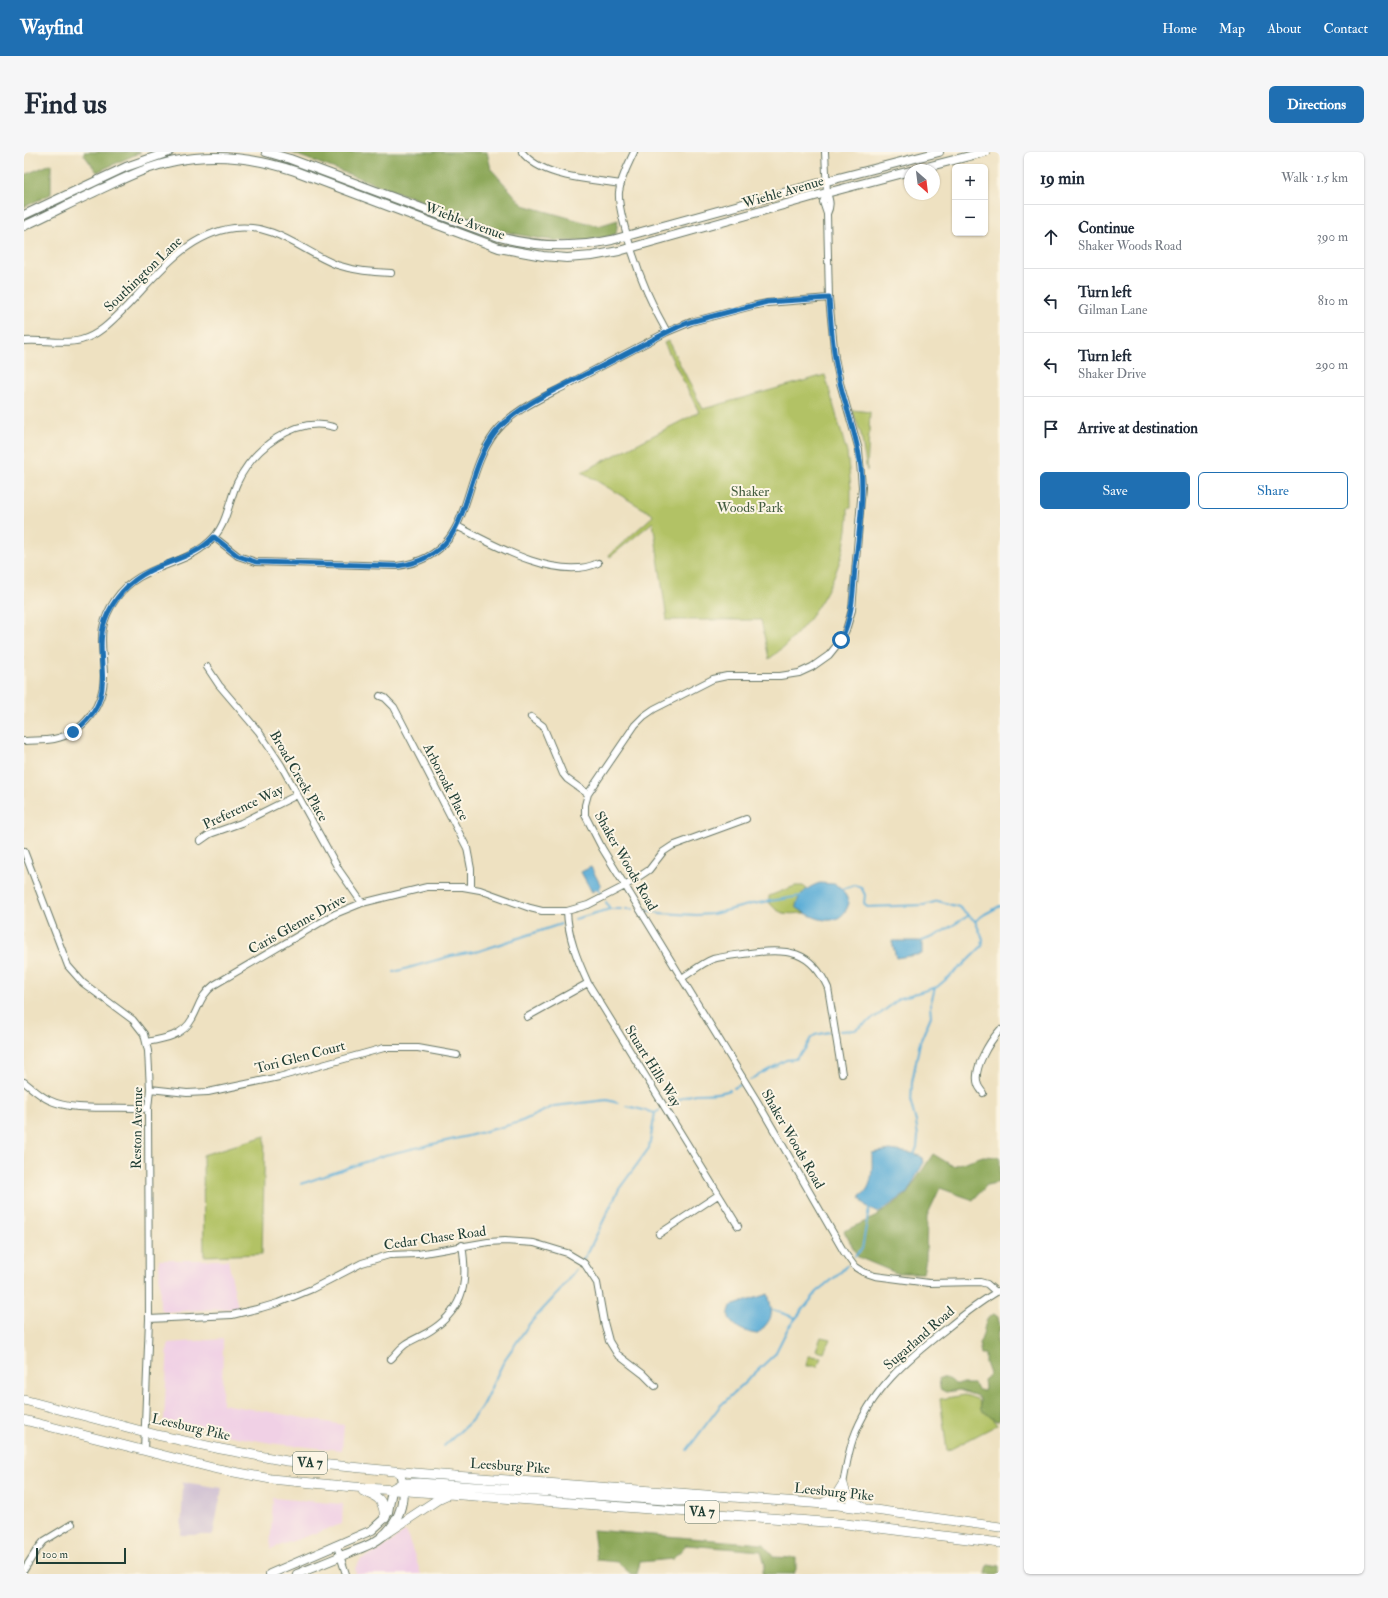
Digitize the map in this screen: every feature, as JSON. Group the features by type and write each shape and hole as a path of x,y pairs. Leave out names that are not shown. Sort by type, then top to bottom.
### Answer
{"highway":[{"name":"Leesburg Pike","path":"24,1400 157,1435 287,1461 400,1472 820,1504 1000,1527"},
{"name":"VA 7","path":"24,1420 242,1474 288,1481 354,1488 392,1490 403,1487 451,1494 838,1523 1000,1543"},
{"path":"403,1487 419,1482 679,1501 760,1499"},
{"path":"820,1504 835,1497 843,1484"},
{"path":"843,1484 844,1492 848,1497 866,1509"},
{"path":"354,1488 378,1497 384,1506 385,1518"},
{"path":"384,1535 440,1498 451,1494"}],"main road":[{"path":"24,215 126,167 169,152"},
{"name":"Wiehle Avenue","path":"266,152 290,159 488,233 512,240 545,246 569,246 600,243 939,152"},
{"path":"938,164 985,152"},
{"name":"Wiehle Avenue","path":"24,226 144,170 175,161 196,158 230,157 285,167 480,242 521,253 542,256 579,257 606,253 630,247 904,173"},
{"path":"297,1574 370,1544 384,1535 397,1516 402,1503 403,1487 400,1472"},
{"path":"270,1574 372,1530 385,1518 388,1512 392,1490"}],"street":[{"path":"522,152 532,163 559,174 621,184"},
{"path":"634,152 626,167 621,184 619,201 630,247 644,287 667,332"},
{"name":"Shaker Woods Road","path":"825,152 827,193 830,200 830,208 827,214 829,298 835,358 840,383 855,432 862,480 861,511 852,610 846,630 841,640 822,662 802,672 780,676 720,677 706,682 654,709 644,716 635,725 588,794 585,805 585,815 624,886 757,1101 844,1252 855,1267 867,1274 889,1279 930,1283 984,1283 998,1291"},
{"name":"Southington Lane","path":"24,341 74,342 95,334 105,328 180,252 201,238 225,229 246,227 264,230 286,237 337,265 363,271 391,273"},
{"path":"214,537 238,556 256,562 397,566 418,562 434,554 449,539 457,526 485,450 494,434 512,416 544,397 667,332 690,322 767,302 829,298"},
{"path":"24,740 48,740 64,736 80,727 95,710 103,688 104,676 101,640 102,630 115,601 124,588 136,579 159,566 182,559 194,553 214,537 223,523 237,483 250,461 261,450 282,435 302,426 320,424 334,427"},
{"path":"457,526 517,555 535,561 578,569 598,563"},
{"name":"Broad Creek Place","path":"207,667 219,685 259,732 281,765 339,870 362,903"},
{"name":"Arboroak Place","path":"380,696 385,698 394,707 462,839 470,859 471,888"},
{"path":"530,716 543,726 563,774 567,779 588,794"},
{"name":"Preference Way","path":"200,841 210,834 241,823 297,795"},
{"name":"Caris Glenne Drive","path":"146,1042 168,1037 182,1031 192,1020 201,999 214,985 335,914 362,903 427,887 471,888 542,911 567,911 601,899 624,886 649,870 663,852 672,846 746,819"},
{"name":"Reston Avenue","path":"24,851 68,966 82,983 133,1020 144,1034 146,1042 150,1089 148,1109 149,1318 144,1450"},
{"name":"Stuart Hills Way","path":"567,911 567,924 575,954 588,983 738,1226"},
{"path":"682,978 712,960 770,950 785,951 808,960 823,976 828,988 842,1074"},
{"path":"527,1017 588,983"},
{"path":"983,1093 978,1084 978,1070 988,1046 1000,1030"},
{"name":"Tori Glen Court","path":"150,1089 187,1093 208,1092 279,1077 384,1048 418,1048 457,1055"},
{"path":"24,1082 49,1100 65,1105 78,1107 129,1107 148,1109"},
{"path":"659,1234 718,1195"},
{"name":"Cedar Chase Road","path":"149,1318 232,1315 262,1308 304,1292 362,1263 389,1255 418,1254 462,1246 505,1241 534,1244 567,1253 584,1263 597,1283 609,1341 617,1354 655,1386"},
{"path":"391,1358 405,1345 443,1322 459,1301 465,1278 462,1246"},
{"name":"Sugarland Road","path":"843,1484 853,1440 867,1410 880,1390 917,1352 963,1315 998,1291"},
{"path":"24,1570 44,1541 72,1524"},
{"path":"337,1546 342,1556 346,1574"}],"shaded area":[{"path":"159,1260 228,1260 238,1308 164,1312 160,1308"},
{"path":"223,1339 222,1404 344,1425 342,1450 277,1444 221,1434 221,1428 164,1421 168,1343"},
{"path":"183,1482 222,1488 213,1535 181,1535"},
{"path":"273,1498 343,1504 342,1524 270,1549"},
{"path":"406,1531 421,1574 356,1574 355,1568 361,1559 379,1551"}],"green space":[{"path":"84,152 141,152 97,172 84,155"},
{"path":"289,152 487,152 491,169 523,205 598,226 618,220 616,234 587,240 558,241 514,234"},
{"path":"51,164 51,194 24,207 24,175"},
{"name":"Shaker Woods Park","path":"668,341 703,409 825,375 847,453 851,488 851,507 848,508 847,530 843,551 836,572 814,612 801,630 769,659 761,620 667,620 653,522 610,557 609,555 653,516 652,514 582,472 699,412 664,343"},
{"path":"852,410 870,412 867,471 861,434"},
{"path":"795,886 803,886 807,889 796,905 796,907 804,913 789,914 781,912 773,907 769,902 769,896"},
{"path":"265,1136 262,1254 204,1256 203,1155"},
{"path":"933,1154 953,1166 983,1156 1000,1157 1000,1182 987,1185 973,1200 940,1188 927,1216 926,1259 923,1273 896,1273 858,1257 844,1231 875,1217 906,1195"},
{"path":"994,1314 998,1317 1000,1327 997,1339 997,1344 1000,1348 999,1421 996,1421 981,1410 980,1400 977,1396 959,1390 946,1392 940,1389 939,1378 948,1379 955,1384 973,1384 979,1390 984,1391 984,1380 989,1374 985,1363 985,1354 981,1354 979,1343 983,1336 986,1322 990,1316"},
{"path":"821,1337 830,1339 824,1352 816,1350"},
{"path":"808,1356 821,1357 818,1366 806,1366"},
{"path":"965,1395 977,1399 997,1425 947,1451 940,1399"},
{"path":"593,1530 764,1544 773,1557 796,1558 796,1569 794,1574 762,1574 765,1564 761,1551 686,1545 673,1559 640,1562 637,1574 631,1574 617,1562 597,1560"},
{"path":"988,1564 1000,1566 1000,1574 986,1574"}],"water":[{"path":"591,867 601,886 592,892 581,872"},
{"path":"820,883 834,884 843,889 849,903 845,912 840,917 833,920 826,920 810,915 796,907 801,895 804,892 812,886"},
{"path":"892,941 922,941 922,954 896,958"},
{"path":"890,1150 911,1153 922,1157 924,1162 907,1193 878,1213 864,1204 860,1196 865,1192 870,1183 872,1153"},
{"path":"768,1294 771,1316 767,1324 758,1334 740,1329 732,1323 729,1315 731,1306"}],"waterway":[{"path":"843,889 854,885 861,887 865,895 864,903 867,907 924,905 938,901 959,907 975,921"},
{"path":"597,888 601,894"},
{"path":"646,910 660,913 696,915 713,914 752,904 801,896"},
{"path":"606,902 610,909"},
{"path":"839,1031 855,1030 880,1014 900,998 937,987 963,965 982,946 983,939 975,921 1000,906"},
{"path":"575,919 610,909 621,909"},
{"path":"626,909 633,909"},
{"path":"922,941 935,936 968,916"},
{"path":"394,972 451,956 479,951 561,924"},
{"path":"913,1157 917,1147 918,1137 911,1104 912,1082 920,1042 931,1016 930,1006 935,988"},
{"path":"750,1080 786,1060 795,1059 805,1049 811,1038 815,1035 829,1032"},
{"path":"734,1088 740,1085"},
{"path":"668,1105 681,1098 695,1094 726,1092 730,1090"},
{"path":"301,1184 385,1155 468,1136 520,1122 554,1106 607,1100 618,1103"},
{"path":"627,1106 655,1113"},
{"path":"655,1113 660,1110"},
{"path":"582,1261 588,1252 619,1189 649,1148 655,1113"},
{"path":"854,1257 862,1249 869,1209"},
{"path":"687,1450 720,1406 775,1354 788,1328 817,1292 839,1274 847,1265"},
{"path":"444,1446 471,1421 482,1406 505,1359 530,1323 559,1292 576,1269"},
{"path":"773,1310 796,1318"}],"route":[{"path":"73,732 90,717 95,710 103,688 104,676 101,640 102,630 108,612 121,592 136,579 159,566 182,559 194,553 214,537 238,556 247,560 272,564 397,566 418,562 442,548 455,531 488,444 494,434 512,416 523,408 571,382 678,327 690,322 767,302 829,298 830,323 835,358 840,383 855,432 861,468 862,487 852,610 850,620 841,640"}]}
